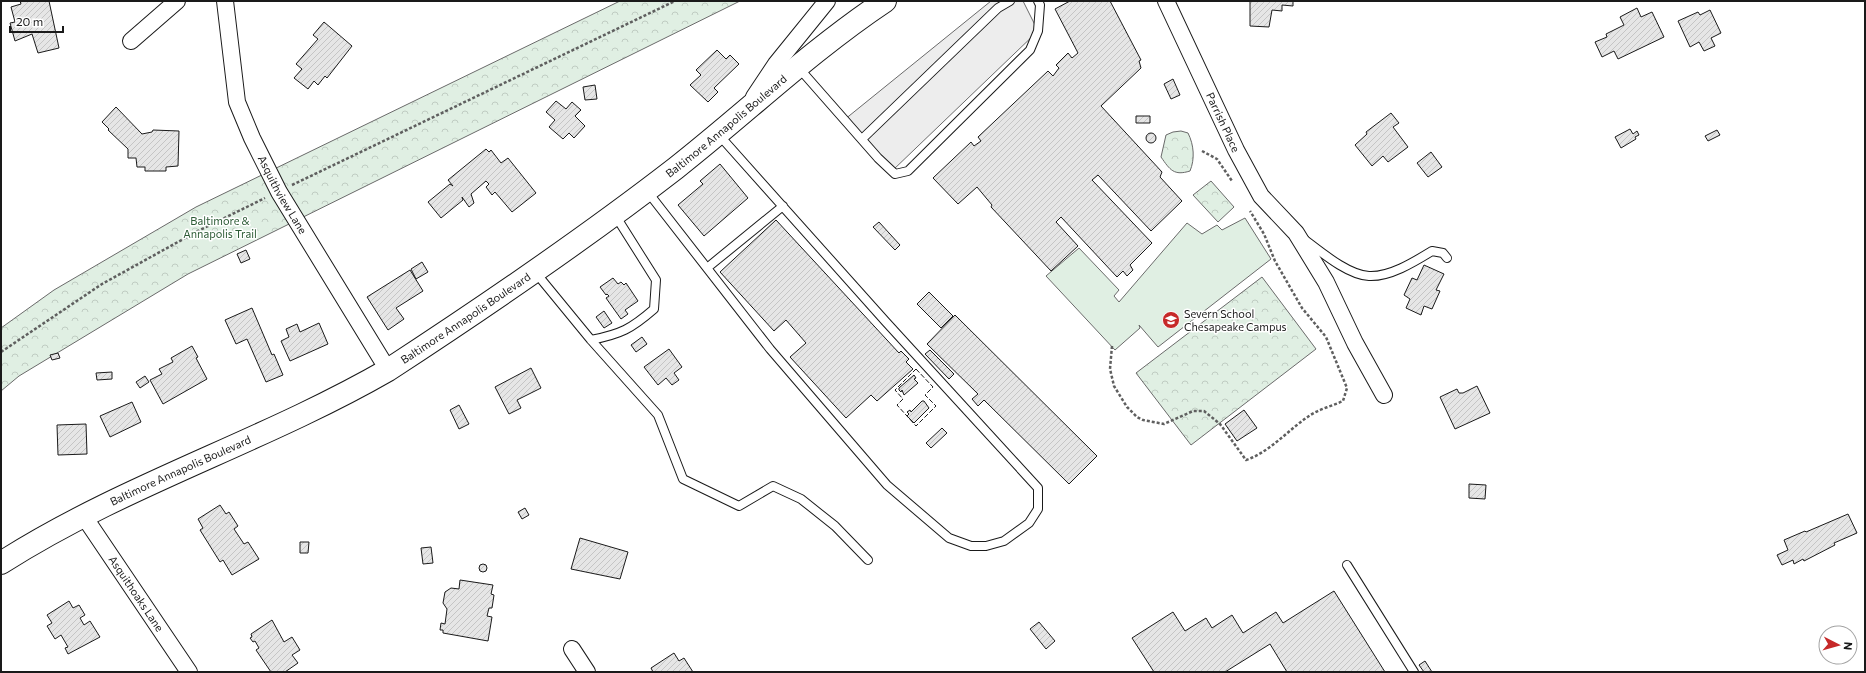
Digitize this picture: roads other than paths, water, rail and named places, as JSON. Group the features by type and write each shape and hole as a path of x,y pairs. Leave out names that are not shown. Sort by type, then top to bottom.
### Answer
{"street":[{"path":"131,41 177,1"},
{"name":"Asquithview Lane","path":"225,1 237,102 252,138 279,192 388,370"},
{"path":"742,113 776,64 827,1"},
{"name":"Baltimore Annapolis Boulevard","path":"1,563 39,539 83,515 277,427 363,385 388,370 535,272 614,215 718,134 798,66 862,16 885,1"},
{"name":"Parrish Place","path":"1166,1 1236,150 1261,196 1296,233 1326,282 1355,343 1384,395"},
{"name":"Asquithoaks Lane","path":"83,515 189,672"},
{"path":"572,649 587,672"}],"lane":[{"path":"862,139 998,8 1010,1"},
{"path":"798,66 895,174 908,171 1030,50 1038,31 1040,5 1038,1"},
{"path":"646,190 770,349 887,485 949,538 971,546 986,546 1004,540 1029,524 1038,509 1038,488 718,134"},
{"path":"707,268 783,206"},
{"path":"590,340 613,336 636,325 654,309 656,280 614,215"},
{"path":"1296,233 1326,256 1351,270 1369,276 1392,272 1412,264 1432,251 1442,253 1447,258"},
{"path":"535,272 590,340 658,415 683,479 738,506 773,486 801,499 835,526 868,560"},
{"path":"1347,565 1414,672"}],"place":[{"name":"Severn School Chesapeake Campus","path":"1171,320"}],"park label":[{"name":"Baltimore & Annapolis Trail","path":"220,227"}]}
